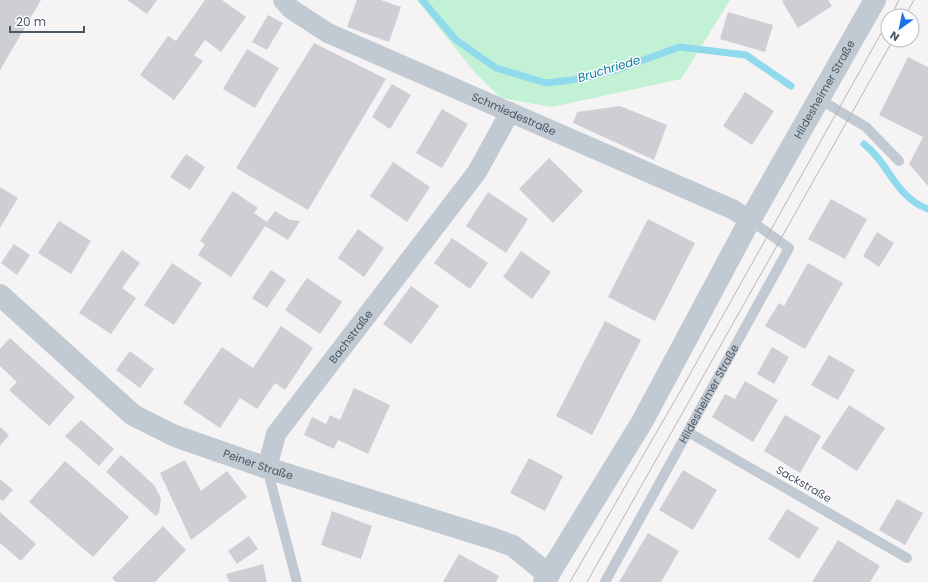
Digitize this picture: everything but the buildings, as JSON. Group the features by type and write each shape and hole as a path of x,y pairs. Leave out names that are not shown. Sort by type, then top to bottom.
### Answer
{"street":[{"name":"Schmiedestraße","path":"283,0 291,9 328,33 732,209 750,220"},
{"name":"Hildesheimer Straße","path":"551,580 642,422 750,220 875,0"},
{"name":"Bachstraße","path":"267,468 276,434 477,172 510,112"},
{"name":"Peiner Straße","path":"0,294 133,415 175,436 267,468 513,546 551,580"}],"lane":[{"path":"819,99 866,127 899,161"},
{"name":"Hildesheimer Straße","path":"605,582 789,248 750,220"},
{"name":"Sackstraße","path":"688,432 907,558"},
{"name":"Bachstraße","path":"267,468 297,582"}],"green space":[{"path":"417,0 730,0 681,79 552,107 501,98 475,73"}],"waterway":[{"name":"Bruchriede","path":"422,0 456,40 496,68 546,83 580,79 619,69 679,47 746,55 791,86"},
{"name":"Bruchriede","path":"864,144 880,160 900,188 917,204 928,209"}],"tram line":[{"path":"895,8 899,0"},
{"path":"910,8 914,0"},
{"path":"570,582 685,383 880,35"},
{"path":"587,582 888,48"}]}
